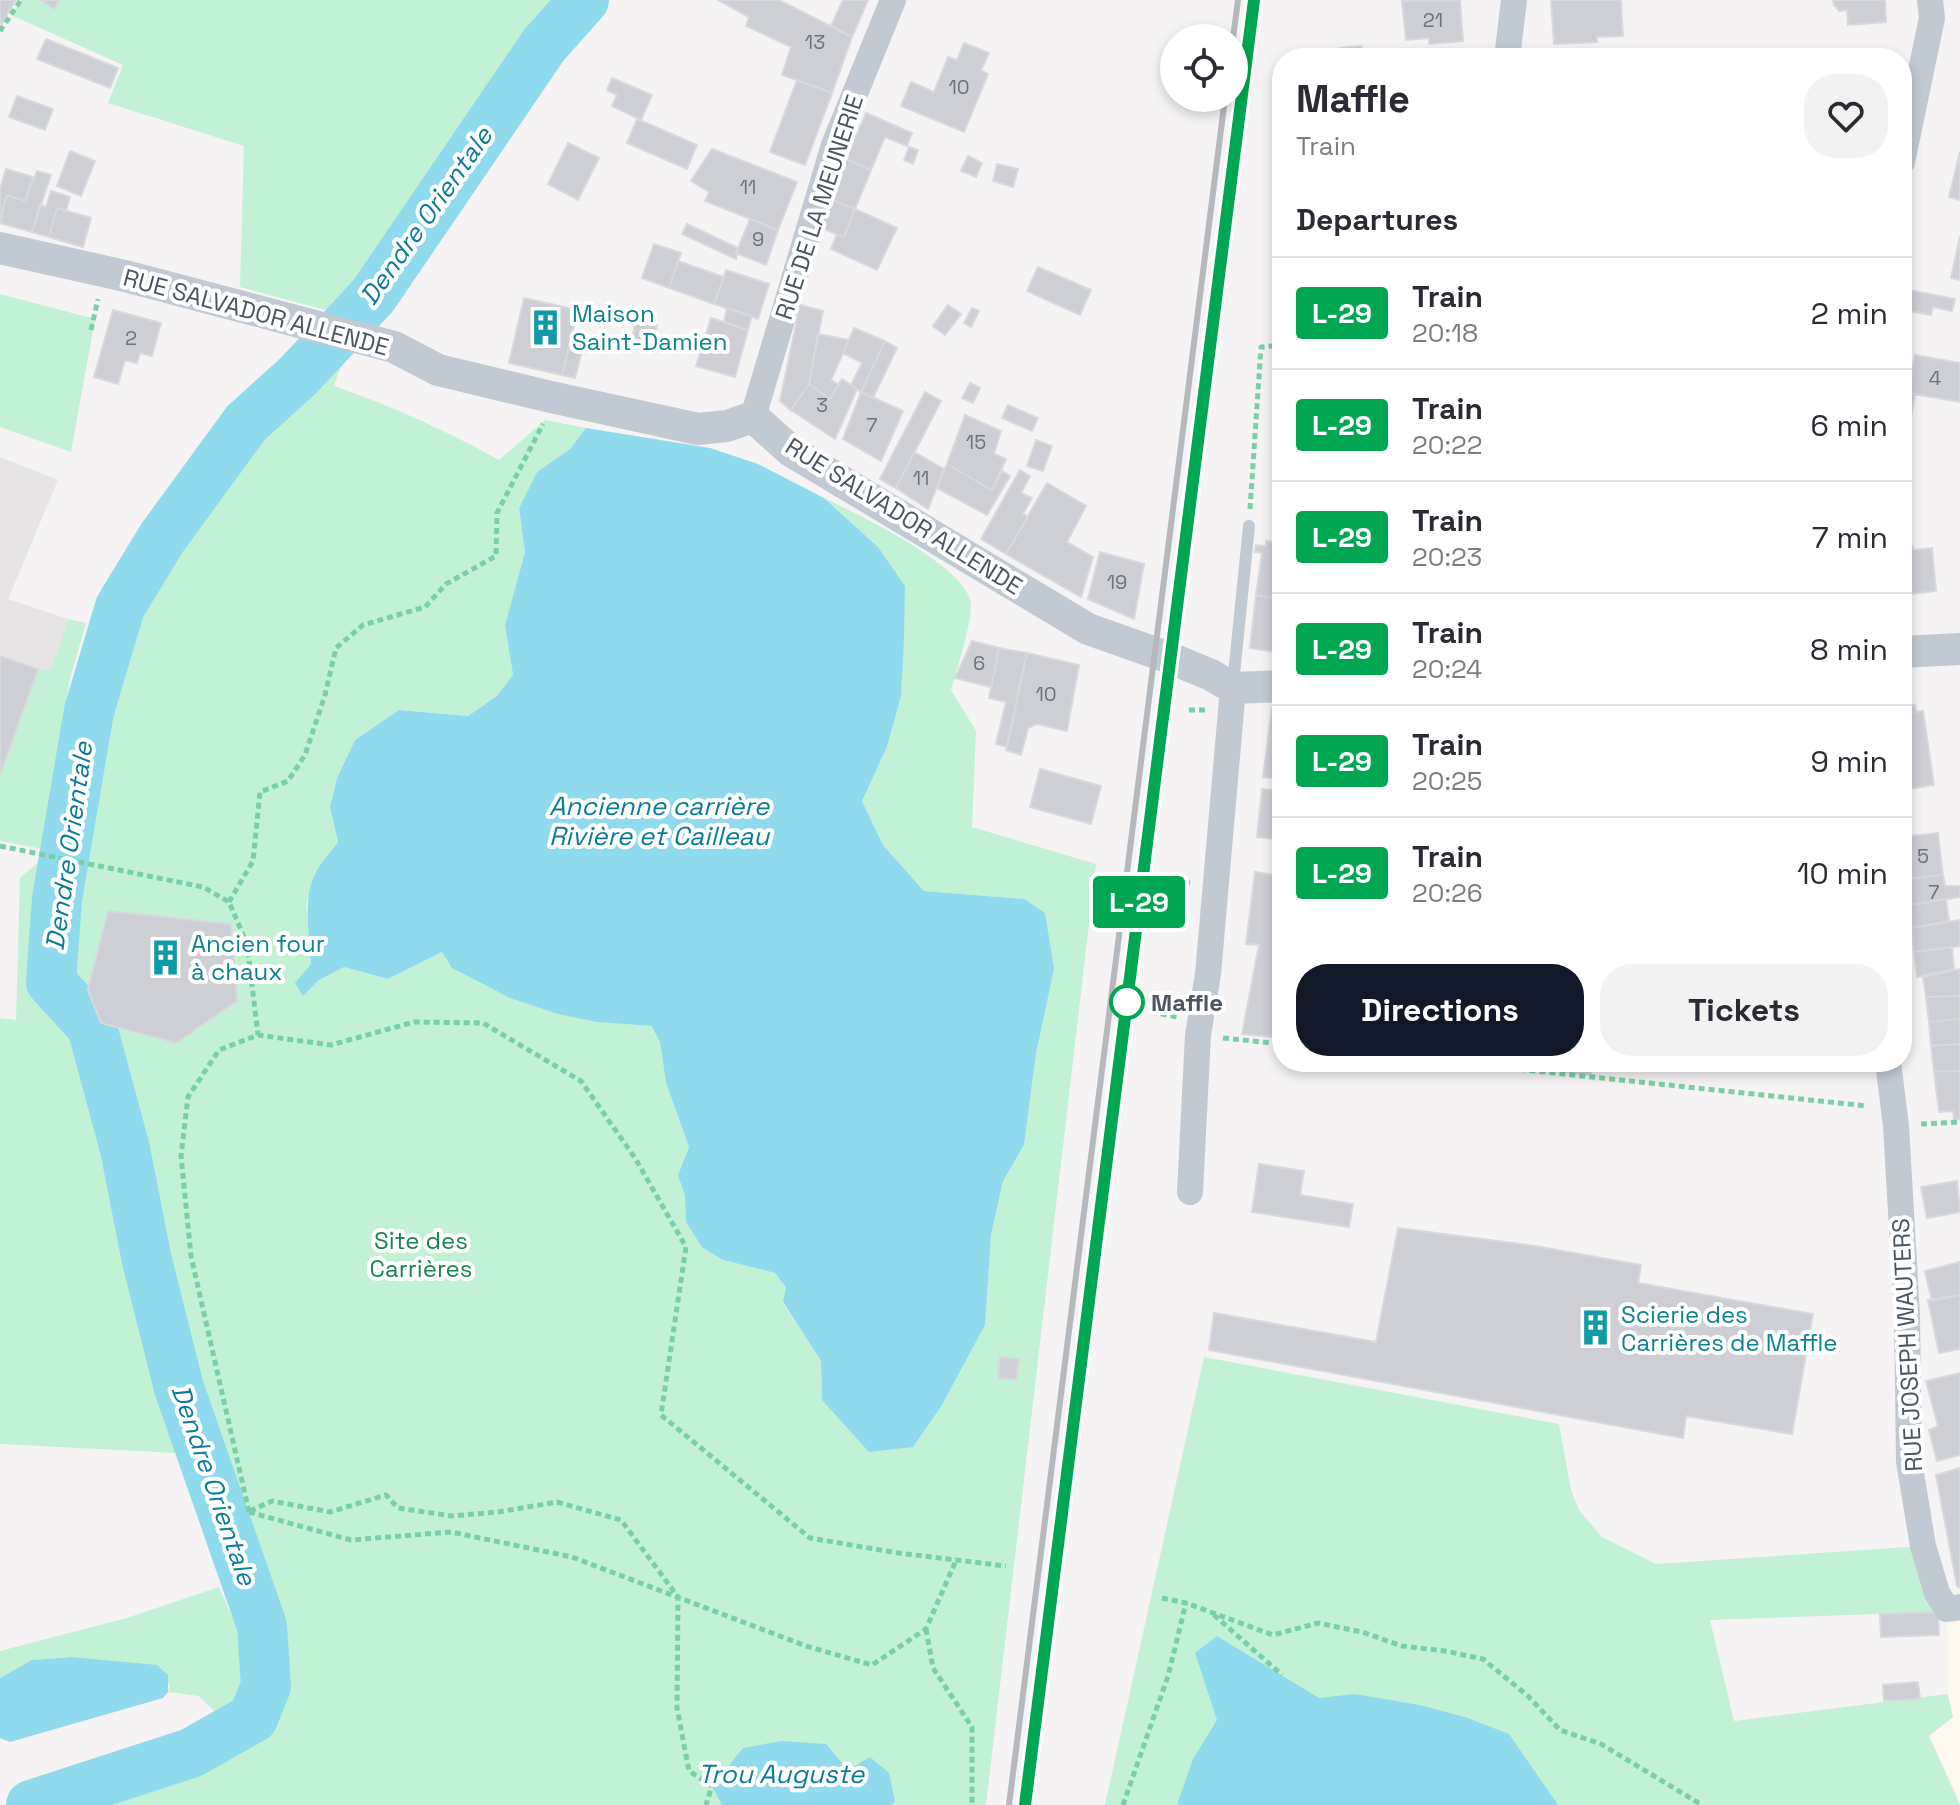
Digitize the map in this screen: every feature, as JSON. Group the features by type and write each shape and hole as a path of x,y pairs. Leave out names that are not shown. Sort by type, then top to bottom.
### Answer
{"street":[{"name":"RUE DE LA MEUNERIE","path":"753,417 834,145 893,0"},
{"path":"1508,48 1514,0"},
{"path":"1912,114 1932,18 1930,0"},
{"name":"RUE SALVADOR ALLENDE","path":"0,248 104,271 394,347 438,370 551,397 698,429 727,426 753,417 791,451 1088,629 1170,658 1233,688"},
{"path":"1912,651 1960,649"},
{"path":"1190,1192 1198,1035 1208,974 1233,688 1272,686"},
{"name":"RUE JOSEPH WAUTERS","path":"1889,1072 1895,1117 1907,1315 1909,1461 1923,1546 1937,1593 1947,1609 1960,1607"}],"lane":[{"path":"1233,688 1249,526"}],"path":[{"path":"0,31 21,0"},
{"path":"91,330 93,318"},
{"path":"1249,526 1261,347 1272,346"},
{"path":"229,902 253,861 260,792 288,781 305,755 325,695 336,648 363,625 425,607 446,584 496,556 497,513 545,420 551,397"},
{"path":"0,846 203,887 229,902 247,944 258,1035"},
{"path":"249,1512 191,1256 181,1156 188,1097 219,1050 258,1035 331,1045 414,1022 483,1023 581,1081 635,1158 686,1247 661,1415 810,1538 898,1553 1006,1566"},
{"path":"1198,1035 1272,1043"},
{"path":"1531,1072 1895,1117 1960,1122"},
{"path":"249,1512 272,1501 330,1512 386,1495 398,1508 452,1516 557,1502 621,1520 678,1597 677,1708 689,1771 712,1786 706,1805"},
{"path":"249,1512 351,1540 451,1532 572,1557 766,1628 806,1646 872,1665 926,1629 957,1558"},
{"path":"1162,1598 1186,1603 1273,1635 1318,1623 1362,1632 1402,1646 1483,1659 1528,1696 1560,1730 1601,1744 1702,1805"},
{"path":"1123,1805 1168,1676 1186,1603"},
{"path":"1210,1612 1282,1675"},
{"path":"926,1629 933,1668 972,1727 972,1805"}],"shaded area":[{"path":"0,457 58,480 8,599 68,619 51,670 38,669 0,656"},
{"path":"1960,1607 1960,1801 1929,1735 1953,1717 1948,1694 1947,1609"}],"green space":[{"path":"21,0 584,0 544,45 344,315 240,287 244,146 108,103 123,65 11,15"},
{"path":"0,294 95,319 71,452 0,427"},
{"name":"Site des Carrières","path":"318,355 344,357 334,386 418,419 499,460 545,420 586,428 570,449 537,472 519,508 525,552 505,625 513,675 498,696 468,716 399,710 355,740 337,778 330,807 338,842 315,873 306,906 311,964 303,995 319,980 344,967 388,979 442,952 460,972 525,1003 586,1019 650,1026 660,1042 666,1083 689,1147 678,1175 685,1196 687,1222 723,1260 775,1273 786,1289 783,1303 821,1361 822,1400 942,1405 985,1325 991,1235 1003,1181 1024,1145 1036,1054 1054,969 1024,899 924,891 883,845 862,801 887,747 901,696 905,587 878,547 824,498 882,527 928,555 962,585 970,599 968,630 951,690 976,731 972,827 1096,864 986,1805 31,1805 191,1753 253,1718 266,1686 262,1626 179,1388 147,1261 119,1246 176,1453 0,1444 0,1018 16,1020 20,878 68,837 89,711 120,607 162,538 246,423"},
{"path":"68,619 86,623 70,679 42,849 0,841 0,775 38,669 51,670"},
{"path":"1204,1357 1559,1424 1571,1490 1579,1510 1602,1537 1656,1564 1923,1546 1938,1612 1710,1620 1734,1721 1948,1694 1953,1717 1929,1736 1960,1805 1105,1805"},
{"path":"219,1587 244,1644 254,1692 233,1718 216,1713 199,1696 168,1692 170,1685 71,1657 33,1660 0,1678 0,1651 127,1618"}],"water":[{"name":"Ancienne carrière Rivière et Cailleau","path":"586,428 710,448 758,464 824,498 878,547 905,586 901,696 887,747 862,801 883,845 924,891 1024,899 1045,913 1054,969 1036,1054 1024,1145 1003,1181 991,1235 985,1325 942,1405 913,1447 869,1452 822,1400 821,1361 783,1302 786,1288 775,1273 723,1260 702,1247 686,1222 685,1196 678,1175 689,1147 666,1083 660,1042 651,1026 597,1022 558,1014 510,998 452,968 442,952 388,979 344,967 319,980 303,996 295,983 311,964 308,918 311,885 317,870 338,842 330,807 337,778 355,740 399,710 468,716 497,696 513,675 505,625 525,552 519,508 537,472 570,449"},
{"path":"1217,1636 1319,1698 1355,1694 1419,1705 1465,1717 1509,1734 1558,1805 1177,1805 1193,1759 1217,1720 1195,1653"},
{"path":"71,1657 157,1665 168,1675 168,1692 163,1698 10,1742 0,1738 0,1678 32,1660"},
{"name":"Trou Auguste","path":"781,1741 826,1744 848,1770 870,1757 889,1773 895,1801 891,1805 722,1805 712,1786 743,1748"}],"building":[{"path":"0,0 16,0 0,26"},
{"path":"41,0 60,0 54,9"},
{"path":"718,0 779,0 852,37 832,93 782,75 791,47 746,26 749,17"},
{"path":"843,0 868,0 852,37 831,26"},
{"path":"1460,0 1463,41 1429,44 1429,38 1406,40 1402,1"},
{"path":"1551,0 1621,0 1623,36 1597,37 1597,42 1554,44"},
{"path":"1833,0 1885,0 1886,22 1848,25 1847,10 1839,11"},
{"path":"46,39 118,68 110,88 37,59"},
{"path":"964,43 989,53 981,70 988,74 964,132 901,106 911,82 934,92 948,57 957,60"},
{"path":"612,78 652,95 641,120 612,106 617,95 607,90"},
{"path":"797,80 832,93 805,165 770,152"},
{"path":"17,96 53,109 45,130 9,117"},
{"path":"866,113 912,133 907,146 885,137 871,170 846,159"},
{"path":"637,119 697,145 687,169 627,143"},
{"path":"568,143 599,158 578,200 548,184"},
{"path":"909,147 918,150 913,164 904,160"},
{"path":"712,149 797,182 778,230 705,201 709,192 691,181"},
{"path":"70,151 95,161 81,196 57,186"},
{"path":"1960,152 1960,200 1949,197"},
{"path":"968,156 982,163 976,177 961,171"},
{"path":"846,159 871,170 855,209 827,198"},
{"path":"997,164 1018,169 1013,187 993,181"},
{"path":"6,169 33,177 25,201 7,195 0,219 0,189"},
{"path":"37,171 51,175 32,232 0,223 7,195 25,201"},
{"path":"51,191 70,197 66,211 57,208 49,237 32,232 40,205 46,207"},
{"path":"827,198 855,209 844,237 816,226"},
{"path":"57,208 91,218 83,247 49,237"},
{"path":"855,209 897,228 877,270 831,249 837,234 844,237"},
{"path":"750,219 778,230 766,265 736,253"},
{"path":"687,224 738,248 736,259 682,234"},
{"path":"1960,236 1960,280 1951,278"},
{"path":"654,244 681,253 669,288 642,278"},
{"path":"678,261 724,277 714,304 669,288"},
{"path":"1038,267 1091,290 1080,315 1027,291"},
{"path":"726,270 769,284 758,319 714,304"},
{"path":"1912,291 1955,299 1952,311 1933,307 1931,315 1912,311"},
{"name":"Maison Saint-Damien","path":"524,298 578,310 562,375 509,363"},
{"path":"800,305 823,311 809,384 791,410 780,401"},
{"path":"948,305 961,314 945,335 933,326"},
{"path":"727,308 752,316 748,330 724,322"},
{"path":"972,308 979,311 971,327 964,323"},
{"path":"113,310 161,323 152,356 140,353 137,363 125,360 118,384 94,377"},
{"path":"711,318 748,330 735,377 696,366"},
{"path":"636,321 657,325 651,351 630,347"},
{"path":"854,328 885,341 861,392 851,385 862,363 843,353"},
{"path":"818,334 849,340 831,380 839,385 830,399 809,384"},
{"path":"885,341 897,348 873,398 861,392"},
{"path":"570,344 583,347 575,378 562,375"},
{"path":"1915,355 1960,363 1960,402 1912,394"},
{"path":"842,379 857,389 835,439 791,410 809,384 830,399"},
{"path":"970,383 980,388 973,403 962,398"},
{"path":"861,392 903,411 881,461 843,439"},
{"path":"925,392 941,401 896,488 880,479"},
{"path":"1008,405 1038,418 1032,431 1002,418"},
{"path":"965,415 1001,431 994,454 1006,459 992,490 947,464"},
{"path":"1036,440 1052,446 1043,471 1027,466"},
{"path":"914,452 944,469 928,509 896,488"},
{"path":"947,464 992,490 1002,471 1010,476 987,515 937,488"},
{"path":"1020,470 1030,476 1021,493 1032,498 1023,514 1028,517 1006,554 981,539"},
{"path":"1047,483 1086,506 1067,542 1093,557 1081,597 1006,554"},
{"path":"1266,541 1272,542 1272,597 1256,595 1262,553 1255,552 1256,545 1266,546"},
{"path":"1912,546 1914,550 1932,548 1936,591 1912,594"},
{"path":"1100,552 1144,564 1134,619 1088,599"},
{"path":"1256,595 1272,597 1272,651 1250,648"},
{"path":"972,641 999,648 991,687 955,678"},
{"path":"999,648 1027,653 1007,747 996,744 1006,702 989,698"},
{"path":"1027,653 1079,665 1067,731 1037,724 1028,728 1021,755 1006,750"},
{"path":"0,656 38,669 0,775"},
{"path":"1912,705 1915,705 1916,712 1923,711 1934,785 1912,788"},
{"path":"1272,708 1272,739 1268,738"},
{"path":"1268,738 1272,739 1272,778 1263,777"},
{"path":"1040,769 1101,786 1091,824 1030,807"},
{"path":"1262,789 1272,790 1272,839 1257,837"},
{"path":"1938,833 1943,875 1912,878 1912,836"},
{"path":"1255,872 1272,875 1272,1037 1242,1034 1259,945 1246,944"},
{"path":"1943,875 1945,886 1960,886 1960,897 1912,905 1912,878"},
{"path":"1946,899 1949,921 1912,928 1912,905"},
{"name":"Ancien four à chaux","path":"108,911 231,924 237,1001 176,1043 101,1023 88,990"},
{"path":"1960,920 1960,946 1914,952 1912,928"},
{"path":"1952,947 1954,969 1917,977 1914,952"},
{"path":"1960,969 1960,996 1926,997 1923,977"},
{"path":"1960,996 1960,1019 1929,1022 1926,997"},
{"path":"1960,1019 1960,1044 1931,1046 1929,1022"},
{"path":"1960,1044 1960,1071 1934,1071 1931,1046"},
{"path":"1934,1071 1960,1071 1960,1119 1954,1120 1953,1111 1939,1112"},
{"path":"1259,1164 1304,1171 1300,1195 1353,1204 1349,1227 1252,1212"},
{"path":"1957,1181 1960,1212 1927,1218 1921,1187"},
{"name":"Scierie des Carrières de Maffle","path":"1398,1228 1535,1246 1641,1265 1638,1283 1813,1314 1792,1434 1686,1416 1683,1438 1209,1350 1214,1313 1376,1342"},
{"path":"1960,1262 1960,1295 1932,1301 1925,1271"},
{"path":"1960,1295 1960,1349 1939,1353 1928,1300"},
{"path":"1000,1357 1019,1359 1016,1380 998,1378"},
{"path":"1960,1373 1960,1455 1937,1461 1929,1430 1938,1426 1926,1381"},
{"path":"1960,1468 1960,1588 1957,1586 1936,1475"},
{"path":"1938,1612 1939,1635 1881,1637 1880,1614"},
{"path":"1918,1682 1920,1699 1884,1701 1883,1685"}],"waterway":[{"name":"Dendre Orientale","path":"31,1805 191,1753 253,1718 266,1686 262,1626 179,1388 147,1261 125,1149 92,1027 51,982 57,899 89,711 120,607 162,538 246,423 298,376 373,296 544,45 584,0"}],"railway":[{"path":"1235,24 1238,0"},
{"path":"1025,1805 1254,0"},
{"path":"1009,1805 1223,112"}],"train":[{"name":"L-29","path":"1025,1805 1254,0"}],"place":[{"name":"Maison Saint-Damien","path":"546,327"},
{"name":"Ancien four à chaux","path":"165,957"},
{"name":"Maffle","path":"1127,1002"},
{"name":"Scierie des Carrières de Maffle","path":"1595,1328"}]}
